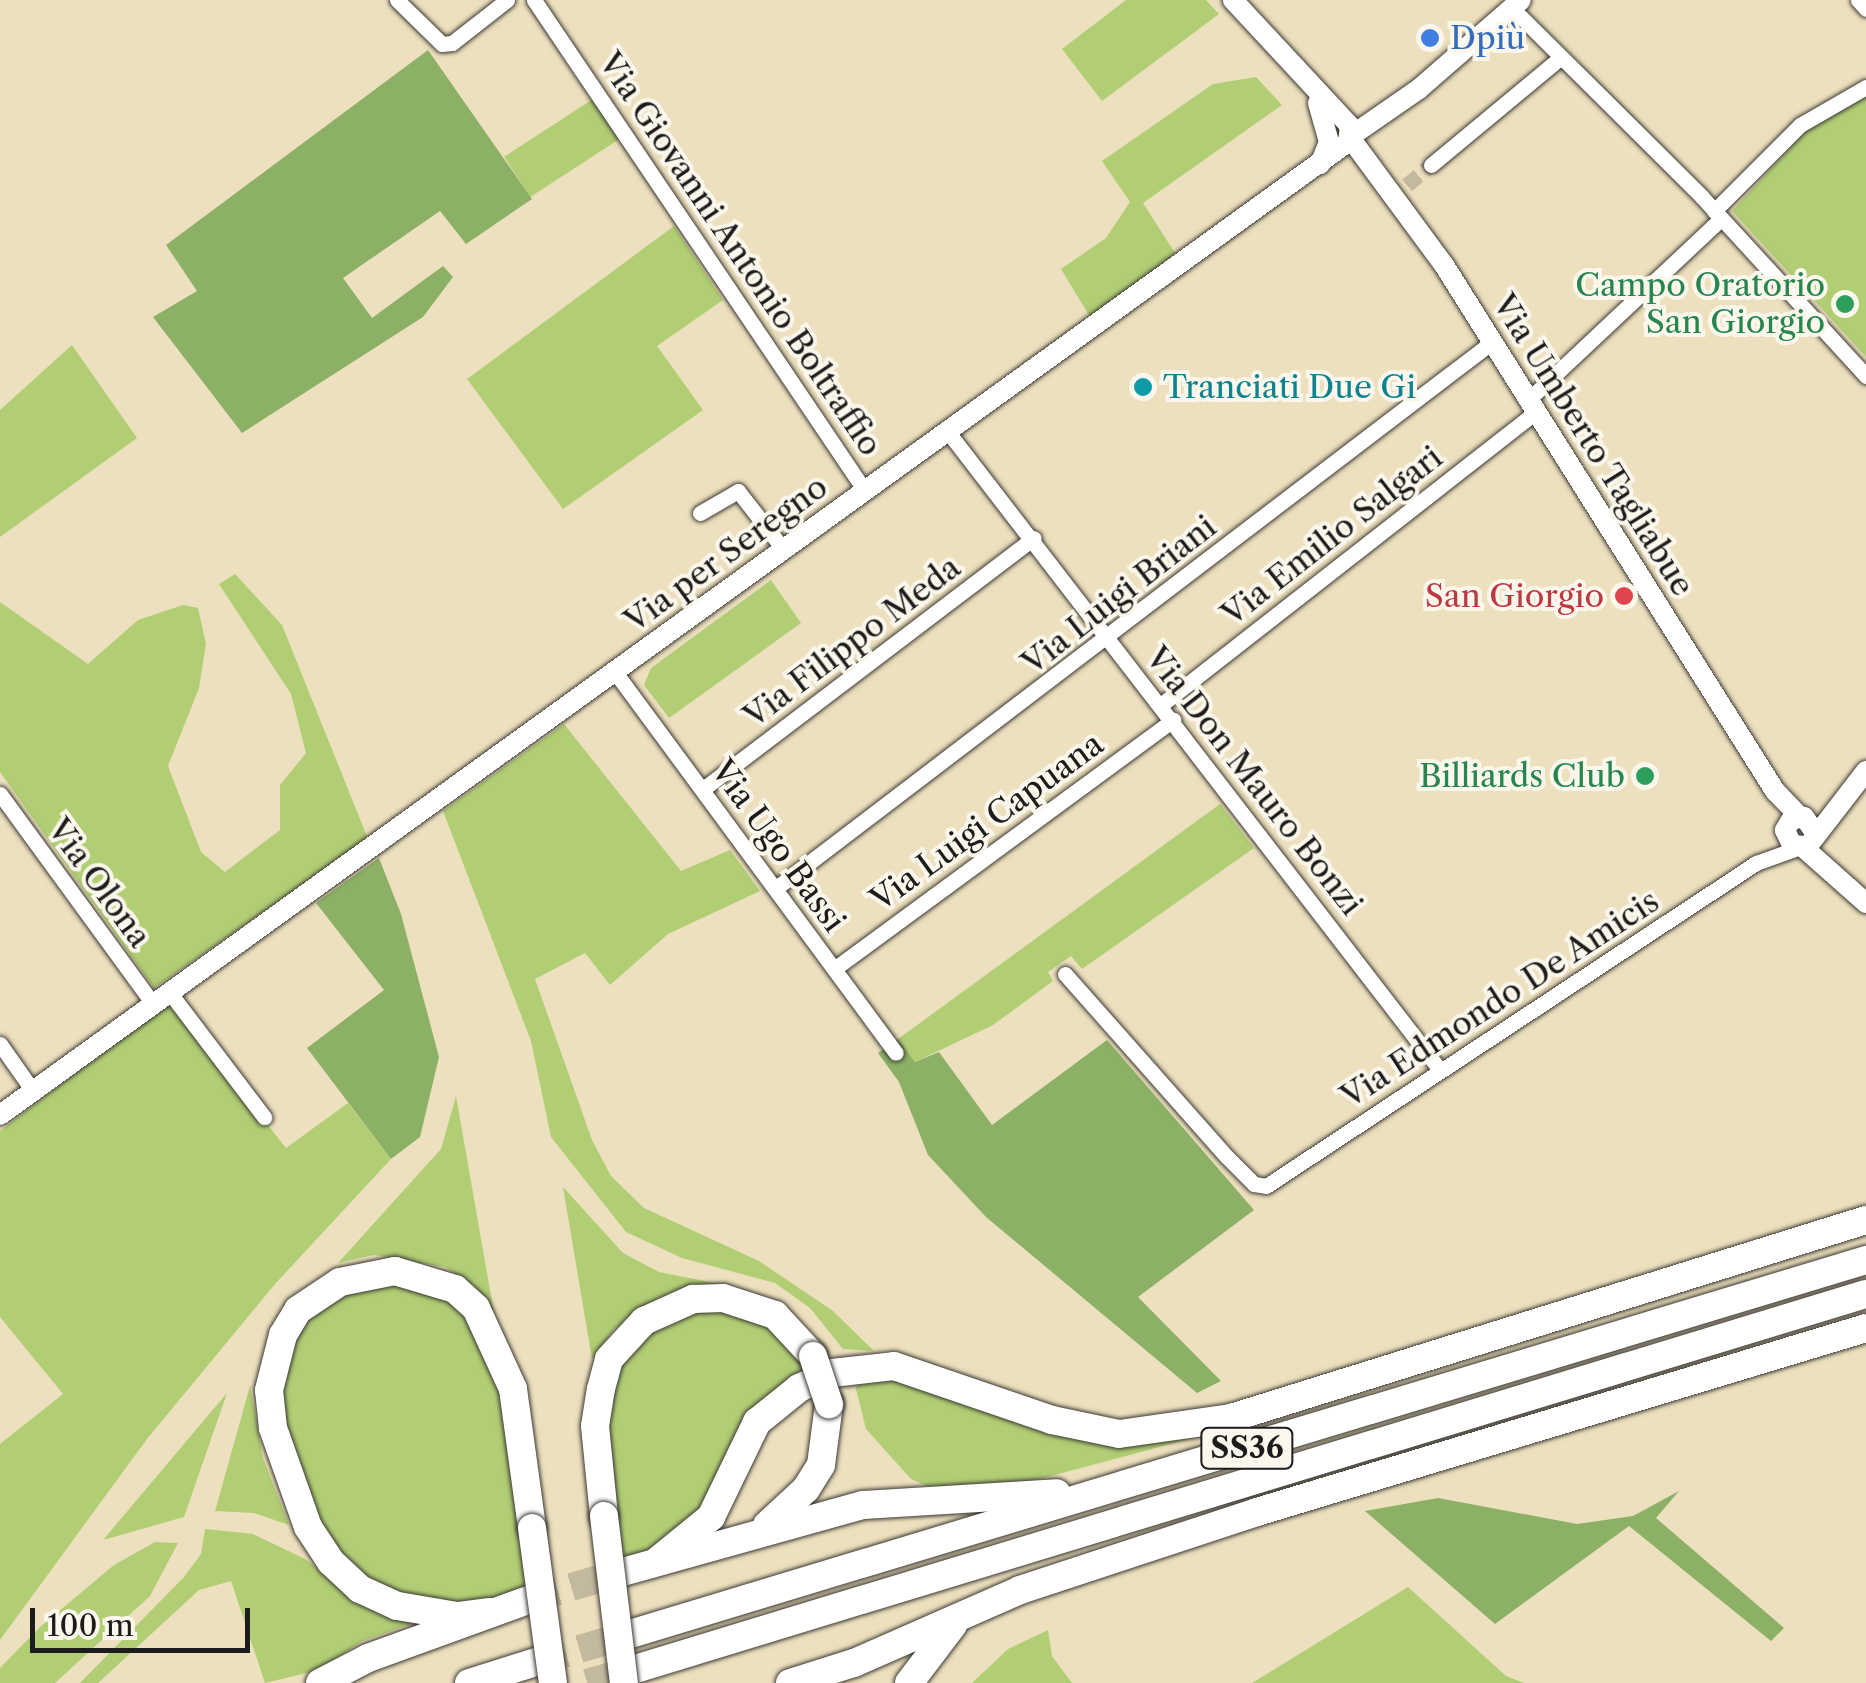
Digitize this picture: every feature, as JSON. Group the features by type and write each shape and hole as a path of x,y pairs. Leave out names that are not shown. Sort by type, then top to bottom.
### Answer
{"highway":[{"path":"658,1561 711,1517 757,1422 798,1388 832,1373 894,1366 1052,1420 1119,1434 1212,1421 1747,1262 1866,1220"},
{"name":"SS36","path":"627,1635 1866,1260"},
{"path":"469,1683 546,1672 514,1389 476,1308 455,1289 395,1271 340,1282 298,1310 274,1359 269,1390 273,1428 308,1526 332,1562 360,1588 397,1606 457,1616 490,1612"},
{"name":"SS36","path":"628,1676 1866,1294"},
{"path":"628,1676 595,1426 601,1390 609,1360 644,1321 693,1299 723,1298 775,1315 813,1356 829,1404 821,1464 796,1500 758,1532"},
{"path":"790,1683 970,1612 1257,1512 1866,1328"},
{"path":"619,1573 864,1504 1104,1491"},
{"path":"320,1683 490,1612 531,1600"},
{"path":"909,1683 942,1634 970,1612"}],"street":[{"path":"397,0 442,44 452,43 506,0"},
{"name":"Via Giovanni Antonio Boltraffio","path":"534,0 865,490"},
{"path":"1858,0 1866,9"},
{"path":"1517,4 1560,58 1717,215 1866,376"},
{"name":"Via per Seregno","path":"0,1115 1319,166 1342,133 1375,120 1517,4"},
{"name":"Via Umberto Tagliabue","path":"1237,5 1309,86 1342,133 1401,189 1492,342 1801,833 1866,903"},
{"path":"1431,166 1560,58"},
{"name":"Via Emilio Salgari","path":"1162,704 1533,405 1800,125 1866,87"},
{"name":"Via Luigi Briani","path":"776,888 1109,639 1492,342"},
{"name":"Via Don Mauro Bonzi","path":"948,432 1034,538 1440,1070"},
{"path":"700,513 738,491 784,550"},
{"name":"Via Filippo Meda","path":"703,789 1034,538"},
{"name":"Via Ugo Bassi","path":"615,672 896,1053"},
{"name":"Via Luigi Capuana","path":"834,968 1173,720"},
{"path":"1801,833 1859,778"},
{"name":"Via Olona","path":"0,794 162,998"},
{"name":"Via Edmondo De Amicis","path":"1065,974 1227,1157 1254,1184 1266,1186 1801,833"},
{"path":"162,998 264,1117"},
{"path":"0,1044 33,1091"}],"green space":[{"path":"1126,0 1206,0 1219,14 1102,101 1062,49"},
{"path":"428,50 532,199 466,244 440,211 343,278 372,318 443,266 453,277 423,317 242,433 153,317 197,291 166,245"},
{"path":"1256,77 1282,105 1143,203 1177,256 1090,317 1061,269 1106,238 1130,202 1102,161 1213,84"},
{"path":"1866,96 1866,357 1732,211 1806,131"},
{"path":"593,99 619,139 530,197 504,157"},
{"path":"674,226 723,300 657,346 703,410 563,509 467,379"},
{"path":"72,345 137,438 0,537 0,410"},
{"path":"235,574 282,625 368,839 154,988 0,772 0,602 88,664 138,620 183,605 198,608 206,644 199,688 168,766 201,852 225,872 280,830 280,785 306,753 291,694 219,584"},
{"path":"771,580 801,623 669,718 644,685 651,668"},
{"path":"564,724 681,871 730,850 760,891 668,934 610,985 585,953 535,979 592,1140 611,1176 644,1208 759,1261 833,1311 874,1351 843,1349 810,1308 775,1283 682,1258 626,1232 551,1137 531,1041 443,811"},
{"path":"1220,804 1254,848 1082,969 1071,956 1048,972 1053,981 993,1025 915,1062 898,1039"},
{"path":"379,858 401,914 439,1057 420,1137 391,1159 307,1048 384,990 316,903"},
{"path":"170,1001 286,1148 348,1103 391,1159 275,1284 147,1439 0,1640 0,1444 63,1394 0,1317 0,1131"},
{"path":"898,1039 915,1062 939,1052 992,1125 1107,1040 1254,1210 1138,1297 1221,1381 1197,1393 986,1217 928,1155 899,1082 878,1053"},
{"path":"456,1096 494,1313 474,1286 445,1267 374,1255 338,1263 441,1149"},
{"path":"563,1187 623,1253 659,1272 735,1287 762,1300 707,1287 674,1291 614,1329 592,1359"},
{"path":"385,1278 451,1300 475,1325 505,1401 530,1590 481,1604 425,1604 364,1580 316,1527 280,1424 280,1355 320,1299"},
{"path":"704,1308 760,1317 809,1368 772,1392 743,1424 706,1505 668,1543 619,1563 601,1464 608,1379 648,1326"},
{"path":"876,1375 1056,1430 1235,1427 1013,1486 936,1490 911,1479 866,1429 853,1377"},
{"path":"250,1386 263,1458 289,1525 254,1513 215,1511"},
{"path":"227,1393 184,1517 103,1540"},
{"path":"1679,1491 1656,1518 1784,1628 1771,1641 1629,1526 1495,1624 1365,1511 1438,1498 1577,1524 1633,1516"},
{"path":"205,1529 253,1534 305,1559 367,1605 422,1620 362,1641 319,1670 265,1683 231,1581 199,1590 98,1683 80,1683 184,1577 201,1554"},
{"path":"155,1542 178,1543 150,1596 55,1683 0,1683 0,1668 40,1627 114,1565"},
{"path":"1408,1587 1506,1676 1524,1683 1252,1683"},
{"path":"1048,1630 1052,1656 1072,1683 972,1683 1008,1649"}],"tunnel":[{"path":"1407,185 1431,165"},
{"path":"531,1599 619,1573"},
{"path":"539,1661 627,1635"},
{"path":"587,1683 632,1670"}],"place":[{"name":"Dpiù","path":"1430,38"},
{"name":"Campo Oratorio San Giorgio","path":"1845,304"},
{"name":"Tranciati Due Gi","path":"1143,387"},
{"name":"San Giorgio","path":"1624,596"},
{"name":"Billiards Club","path":"1645,776"}]}
